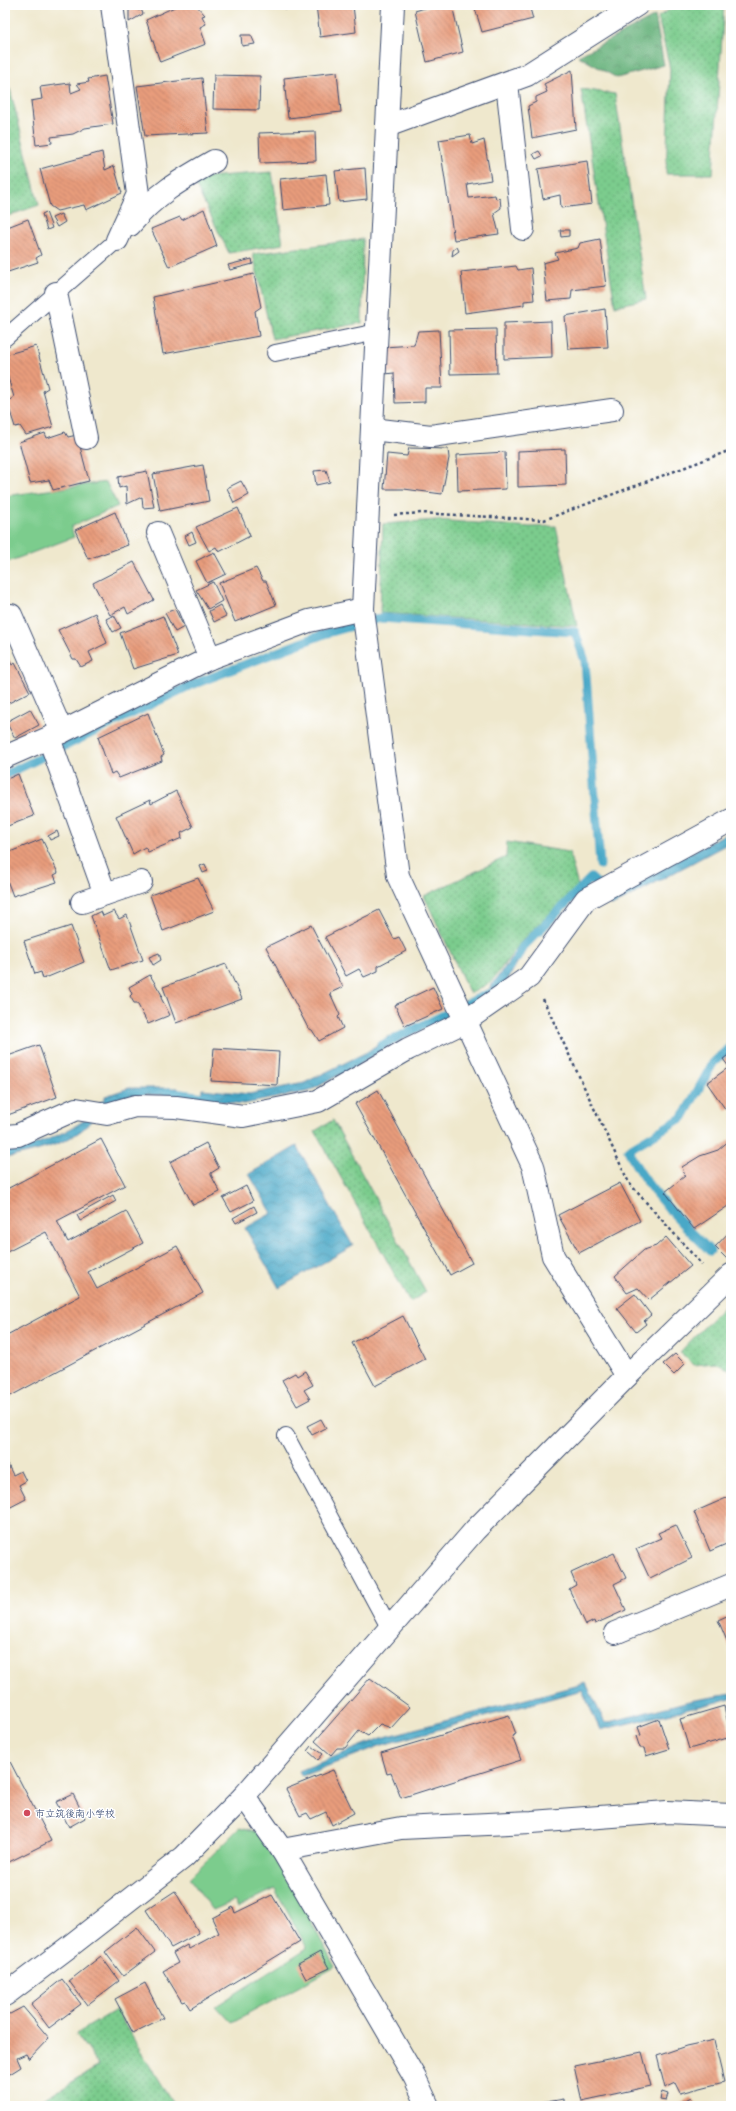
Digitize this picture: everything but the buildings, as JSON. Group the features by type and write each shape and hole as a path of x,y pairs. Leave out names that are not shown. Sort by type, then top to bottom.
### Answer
{"street":[{"path":"112,5 138,194 117,240"},
{"path":"393,5 363,610 398,876 464,1022 532,1166 553,1256 627,1376"},
{"path":"387,126 526,76 637,5"},
{"path":"507,83 523,229"},
{"path":"117,240 144,209 172,185 214,161"},
{"path":"56,293 86,438"},
{"path":"372,429 432,436 612,410"},
{"path":"158,533 210,658"},
{"path":"5,757 55,735 210,658 309,621 363,610"},
{"path":"11,615 55,735 105,894"},
{"path":"5,1136 18,1135 76,1109 107,1114 135,1106 176,1107 243,1116 318,1101 408,1049 464,1022 532,974 586,899 731,820"},
{"path":"82,902 141,882"},
{"path":"5,1995 184,1857 244,1796 475,1530 627,1376 725,1280"},
{"path":"615,1633 731,1585"},
{"path":"244,1796 282,1850 415,2078 428,2106"},
{"path":"282,1850 401,1828 532,1822 667,1812 731,1815"}],"lane":[{"path":"5,338 117,240"},
{"path":"275,353 377,332"},
{"path":"286,1436 390,1629"}],"path":[{"path":"367,516 421,513 544,520 731,450"},
{"path":"532,974 629,1183 725,1280"}],"green space":[{"path":"677,5 724,5 713,174 666,174 670,69 658,17"},
{"path":"655,16 664,65 617,78 578,56"},
{"path":"10,89 39,205 5,217 5,90"},
{"path":"581,89 615,94 646,299 615,306"},
{"path":"272,172 283,244 229,253 192,178"},
{"path":"363,239 362,323 272,339 253,254"},
{"path":"106,482 118,506 71,527 74,537 5,563 5,496"},
{"path":"437,520 530,527 556,526 577,626 380,613 383,524"},
{"path":"507,842 569,852 578,886 521,942 491,982 470,994 424,896 506,857"},
{"path":"333,1120 426,1292 410,1302 315,1131"},
{"path":"731,1299 731,1370 715,1363 694,1365 680,1352"},
{"path":"239,1828 257,1833 288,1878 335,1967 232,2023 216,2006 307,1948 275,1889 238,1907 234,1901 213,1910 189,1878"},
{"path":"116,2010 174,2106 31,2106 99,2066 76,2034"}],"water":[{"path":"731,831 731,842 612,906 607,897"},
{"path":"521,945 525,949 502,990 478,1003 477,998 489,989"},
{"path":"389,1036 394,1040 389,1046 345,1074 337,1076 310,1091 244,1104 201,1099 202,1089 249,1094 304,1083 367,1052"},
{"path":"129,1088 178,1088 178,1096 137,1095 122,1098 105,1106 82,1130 74,1136 55,1145 5,1158 5,1152 25,1148 56,1136 75,1126 89,1116 98,1104 105,1099 105,1096"},
{"path":"297,1146 353,1246 279,1288 245,1228 272,1213 249,1174"},
{"path":"586,1683 605,1723 689,1701 731,1694 731,1699 600,1730 582,1690 382,1745 302,1776 299,1771 381,1738"}],"waterway":[{"path":"5,775 189,686 324,634 381,618 575,632 585,661 600,865"},
{"path":"517,958 522,948 591,878 603,889"},
{"path":"382,1045 487,994"},
{"path":"710,1251 664,1204 635,1165 628,1150 683,1117 713,1063 731,1046"},
{"path":"167,1092 212,1098"}],"place":[{"name":"市立筑後南小学校","path":"27,1813"}]}
